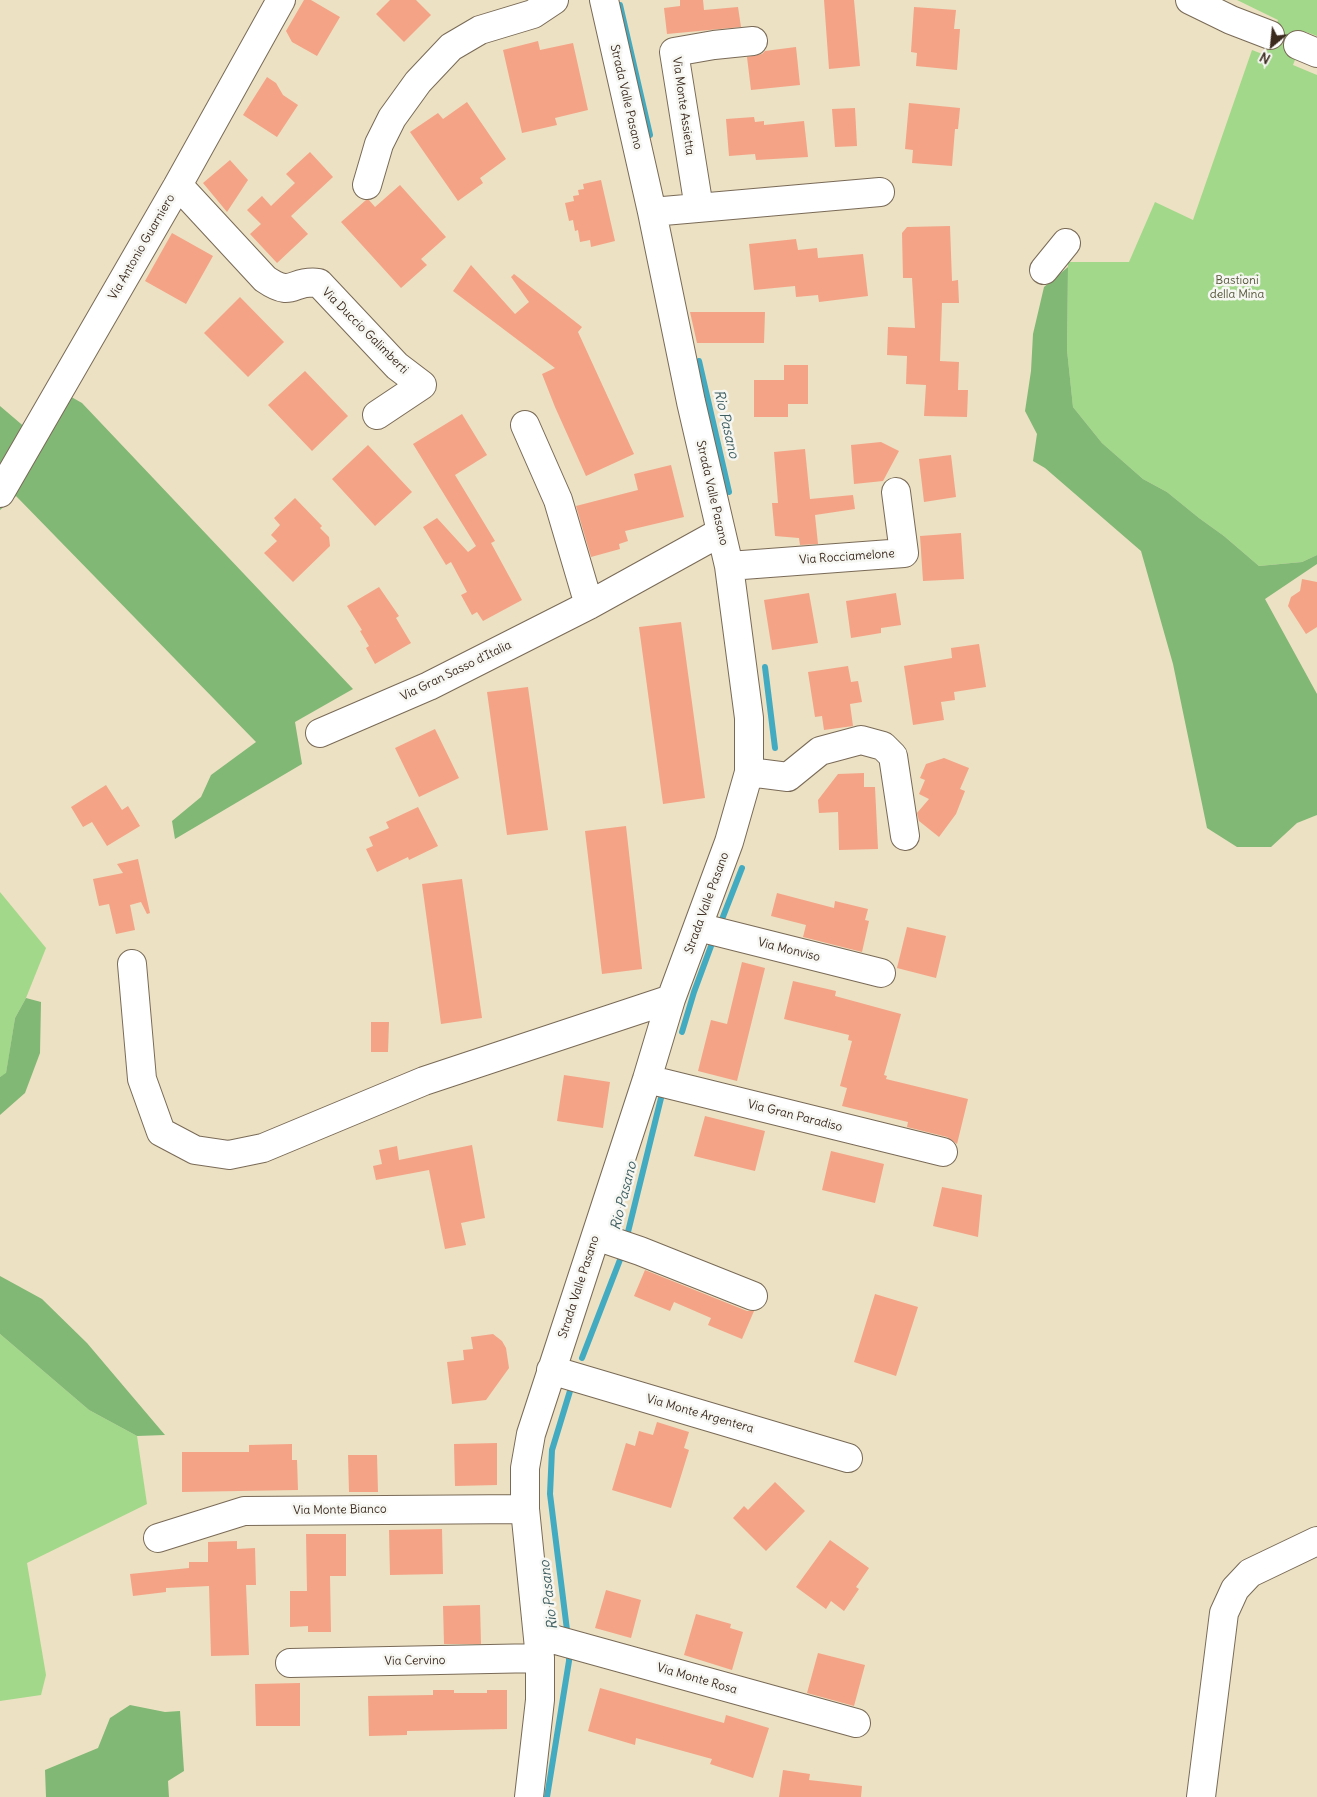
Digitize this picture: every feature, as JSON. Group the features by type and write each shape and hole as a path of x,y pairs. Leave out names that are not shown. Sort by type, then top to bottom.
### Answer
{"street":[{"name":"Via Antonio Guarniero","path":"0,493 178,185 282,0"},
{"path":"367,185 379,144 392,118 418,82 451,48 480,30 533,14 554,0"},
{"name":"Strada Valle Pasano","path":"529,1797 546,1644 526,1509 525,1468 531,1434 551,1370 617,1244 647,1079 672,999 710,930 729,842 749,772 749,718 728,566 691,402 652,212 604,0"},
{"path":"1190,0 1230,20 1270,35"},
{"name":"Via Monte Assietta","path":"699,208 674,52 753,41"},
{"name":"Via Duccio Galimberti","path":"178,185 265,278 277,288 289,289 308,282 318,283 397,366 422,385 378,415"},
{"path":"652,212 880,192"},
{"path":"1044,270 1066,243"},
{"path":"525,425 558,500 588,605"},
{"name":"Via Rocciamelone","path":"728,566 904,553 896,492"},
{"name":"Via Gran Sasso d'Italia","path":"320,733 429,686 588,605 721,532"},
{"path":"749,772 788,777 820,751 861,740 883,746 893,756 905,836"},
{"name":"Via Monviso","path":"710,930 881,972"},
{"path":"132,964 142,1079 161,1132 195,1150 229,1155 263,1148 424,1081 672,999"},
{"name":"Via Gran Paradiso","path":"647,1079 943,1152"},
{"path":"617,1244 753,1296"},
{"name":"Via Monte Argentera","path":"551,1370 848,1458"},
{"name":"Via Monte Bianco","path":"158,1538 244,1511 526,1509"},
{"path":"1201,1797 1224,1613 1234,1589 1250,1573 1317,1541"},
{"name":"Via Monte Rosa","path":"546,1644 589,1648 856,1723"},
{"name":"Via Cervino","path":"290,1663 546,1644"}],"green space":[{"name":"Bastioni della Mina","path":"1237,0 1317,0 1317,36 1306,32 1293,65 1317,75 1317,555 1302,562 1259,566 1167,492 1143,479 1102,443 1073,407 1067,350 1068,262 1129,262 1155,202 1193,220 1252,50 1265,55 1278,20"},
{"path":"1068,267 1067,350 1073,407 1102,443 1143,479 1167,492 1259,566 1302,562 1317,555 1317,564 1265,599 1317,694 1317,815 1297,823 1271,847 1237,847 1207,828 1173,664 1141,551 1045,468 1033,461 1037,434 1025,411 1031,371 1033,334 1044,287"},
{"path":"59,390 82,403 353,689 295,722 302,764 175,839 172,821 201,797 211,775 256,742 16,496 0,510 0,406 34,435"},
{"path":"0,892 46,948 26,998 15,1018 6,1074 0,1077"},
{"path":"26,998 41,1002 40,1053 25,1093 0,1115 0,1077 6,1073 15,1018"},
{"path":"0,1276 42,1299 87,1343 165,1435 137,1436 89,1410 0,1334"},
{"path":"0,1334 89,1410 137,1436 147,1504 27,1563 46,1675 41,1695 0,1701"},
{"path":"130,1705 165,1712 180,1711 184,1771 168,1781 169,1797 46,1797 45,1770 98,1748 110,1718"}],"building":[{"path":"304,0 311,0 340,17 317,56 292,42 286,31"},
{"path":"390,0 416,0 431,15 404,42 376,14"},
{"path":"680,0 703,0 704,10 738,7 741,27 667,34 664,8 680,6"},
{"path":"824,0 854,0 860,66 829,69"},
{"path":"914,7 956,10 954,29 960,29 957,70 916,66 917,53 911,52"},
{"path":"538,41 540,50 573,43 588,110 555,118 557,125 522,133 503,50"},
{"path":"796,47 800,85 751,90 747,57 762,54 765,51"},
{"path":"267,77 276,83 283,95 298,105 277,137 243,115"},
{"path":"467,102 506,159 480,178 483,183 458,201 410,132 438,113 443,119"},
{"path":"909,103 960,108 958,129 955,129 952,166 912,163 913,150 905,149"},
{"path":"855,108 857,146 835,147 832,109"},
{"path":"754,117 755,122 764,121 764,125 804,121 808,157 756,160 755,154 729,156 726,119"},
{"path":"310,152 333,177 291,216 308,234 277,263 250,234 261,224 247,210 262,196 271,206 295,183 286,174"},
{"path":"230,160 248,180 227,212 203,183"},
{"path":"601,180 615,241 591,247 590,240 580,242 578,230 575,231 573,220 569,221 565,203 574,201 573,196 579,195 578,190 584,189 583,184"},
{"path":"400,185 446,237 421,259 427,265 401,288 341,222 366,200 369,200 375,207"},
{"path":"950,226 952,281 958,280 959,303 942,303 940,361 959,362 958,390 968,390 967,417 924,416 926,385 906,384 907,356 887,355 888,327 915,328 912,278 903,278 902,233 907,227"},
{"path":"172,233 213,256 186,304 145,281"},
{"path":"796,239 798,250 817,248 818,258 863,254 868,296 819,302 818,295 796,297 795,286 754,290 749,244"},
{"path":"471,265 515,314 529,302 511,277 514,274 582,327 578,332 634,454 586,476 542,374 555,368 453,291"},
{"path":"240,297 284,342 248,377 204,333"},
{"path":"690,312 765,312 764,343 697,343"},
{"path":"784,365 808,365 808,404 788,404 788,417 754,417 754,380 784,380"},
{"path":"305,371 348,416 312,451 268,405"},
{"path":"462,414 487,455 455,475 495,541 491,543 522,600 483,621 477,612 472,615 461,595 467,592 451,562 446,565 423,527 437,518 468,552 476,546 413,444"},
{"path":"881,442 899,451 883,481 854,484 851,445"},
{"path":"368,445 412,492 375,526 332,479"},
{"path":"805,449 810,499 853,495 855,509 815,515 818,544 800,545 799,538 775,536 772,503 778,503 774,452"},
{"path":"951,455 956,497 924,502 919,459"},
{"path":"671,465 684,517 625,531 628,541 619,544 620,549 591,557 576,506 638,490 634,474"},
{"path":"295,498 322,526 320,528 329,537 330,546 293,582 264,553 277,541 271,535 280,525 274,518"},
{"path":"961,533 964,579 923,581 920,536"},
{"path":"1302,579 1317,582 1317,627 1306,634 1288,606 1291,597 1300,591"},
{"path":"379,587 399,616 396,618 411,643 375,664 366,648 369,646 360,631 362,630 347,606"},
{"path":"809,593 818,643 772,650 764,600"},
{"path":"896,593 901,625 881,628 881,633 851,638 846,601"},
{"path":"681,622 705,798 663,804 639,627"},
{"path":"979,644 986,687 954,692 955,700 941,702 944,720 913,725 904,666 952,658 951,648"},
{"path":"848,666 851,682 858,681 862,702 850,704 853,726 824,730 822,716 815,717 808,672"},
{"path":"528,687 548,830 507,835 487,692"},
{"path":"435,729 459,778 419,797 395,748"},
{"path":"944,758 969,768 960,789 965,791 956,814 939,837 919,821 917,813 929,799 919,794 925,780 920,778 926,764"},
{"path":"864,773 864,787 875,787 878,849 839,850 838,812 819,813 818,800 838,774"},
{"path":"106,785 122,810 128,806 140,826 107,846 92,822 83,827 71,807"},
{"path":"418,807 438,846 409,860 408,857 377,872 366,849 373,846 369,837 389,828 386,822"},
{"path":"626,826 642,969 602,974 585,831"},
{"path":"138,859 150,913 147,914 141,902 130,905 135,930 116,934 109,904 99,906 93,879 123,873 117,864"},
{"path":"462,879 482,1018 441,1024 422,884"},
{"path":"777,893 834,908 835,901 868,909 865,920 869,921 862,952 803,937 806,925 771,916"},
{"path":"907,927 946,936 936,978 897,968"},
{"path":"742,962 765,968 737,1081 698,1071 711,1020 727,1024"},
{"path":"793,981 836,991 835,996 901,1014 884,1075 887,1076 886,1079 968,1099 957,1144 947,1137 907,1127 908,1122 842,1106 847,1088 840,1086 852,1041 848,1040 849,1035 784,1019"},
{"path":"371,1022 389,1022 388,1052 371,1052"},
{"path":"564,1075 610,1082 603,1128 557,1121"},
{"path":"705,1116 765,1131 755,1171 694,1156"},
{"path":"472,1145 485,1218 461,1223 466,1245 445,1249 429,1170 376,1180 373,1166 382,1164 379,1150 397,1146 399,1160"},
{"path":"831,1151 884,1164 875,1203 822,1190"},
{"path":"942,1187 982,1195 978,1237 933,1226"},
{"path":"645,1270 747,1311 754,1311 742,1339 708,1325 711,1318 674,1302 670,1311 634,1296"},
{"path":"875,1294 918,1307 896,1376 854,1362"},
{"path":"493,1334 502,1341 506,1348 509,1368 486,1400 452,1404 447,1362 464,1360 463,1350 473,1349 471,1337"},
{"path":"657,1422 689,1432 684,1448 689,1450 671,1508 612,1490 626,1443 635,1446 639,1431 653,1435"},
{"path":"497,1443 497,1485 455,1486 454,1444"},
{"path":"292,1444 292,1460 297,1460 298,1490 182,1492 182,1452 249,1452 249,1445"},
{"path":"348,1455 377,1455 378,1492 349,1492"},
{"path":"775,1482 805,1511 766,1551 733,1518 744,1506 748,1510"},
{"path":"442,1529 443,1574 390,1575 389,1530"},
{"path":"306,1534 346,1534 346,1576 330,1576 331,1632 308,1632 308,1626 290,1627 290,1591 307,1591"},
{"path":"830,1540 869,1568 856,1587 859,1589 844,1611 831,1601 826,1609 796,1587"},
{"path":"237,1541 237,1549 255,1548 256,1585 246,1585 249,1655 211,1656 209,1586 166,1588 166,1592 133,1596 130,1574 189,1568 189,1562 208,1562 208,1542"},
{"path":"606,1590 641,1600 631,1638 595,1628"},
{"path":"480,1605 481,1644 444,1644 443,1606"},
{"path":"696,1614 731,1624 730,1628 743,1632 732,1670 684,1655"},
{"path":"818,1653 865,1665 854,1706 807,1693"},
{"path":"300,1683 300,1726 256,1726 255,1684"},
{"path":"600,1688 724,1723 726,1715 769,1728 753,1778 710,1764 712,1759 636,1738 635,1745 588,1731"},
{"path":"433,1690 454,1690 454,1693 487,1693 487,1690 507,1690 507,1729 407,1731 407,1735 369,1736 368,1696 433,1695"},
{"path":"783,1770 810,1774 809,1780 862,1786 861,1797 779,1797"}],"waterway":[{"name":"Rio Pasano","path":"620,5 650,135"},
{"name":"Rio Pasano","path":"699,361 729,492"},
{"name":"Rio Pasano","path":"765,667 775,748"},
{"name":"Rio Pasano","path":"719,927 742,868"},
{"name":"Rio Pasano","path":"682,1032 694,992 714,938"},
{"name":"Rio Pasano","path":"626,1240 662,1094"},
{"name":"Rio Pasano","path":"582,1358 623,1252"},
{"name":"Rio Pasano","path":"568,1638 550,1494 552,1450 570,1391"},
{"name":"Rio Pasano","path":"547,1797 569,1661 569,1650"}]}
